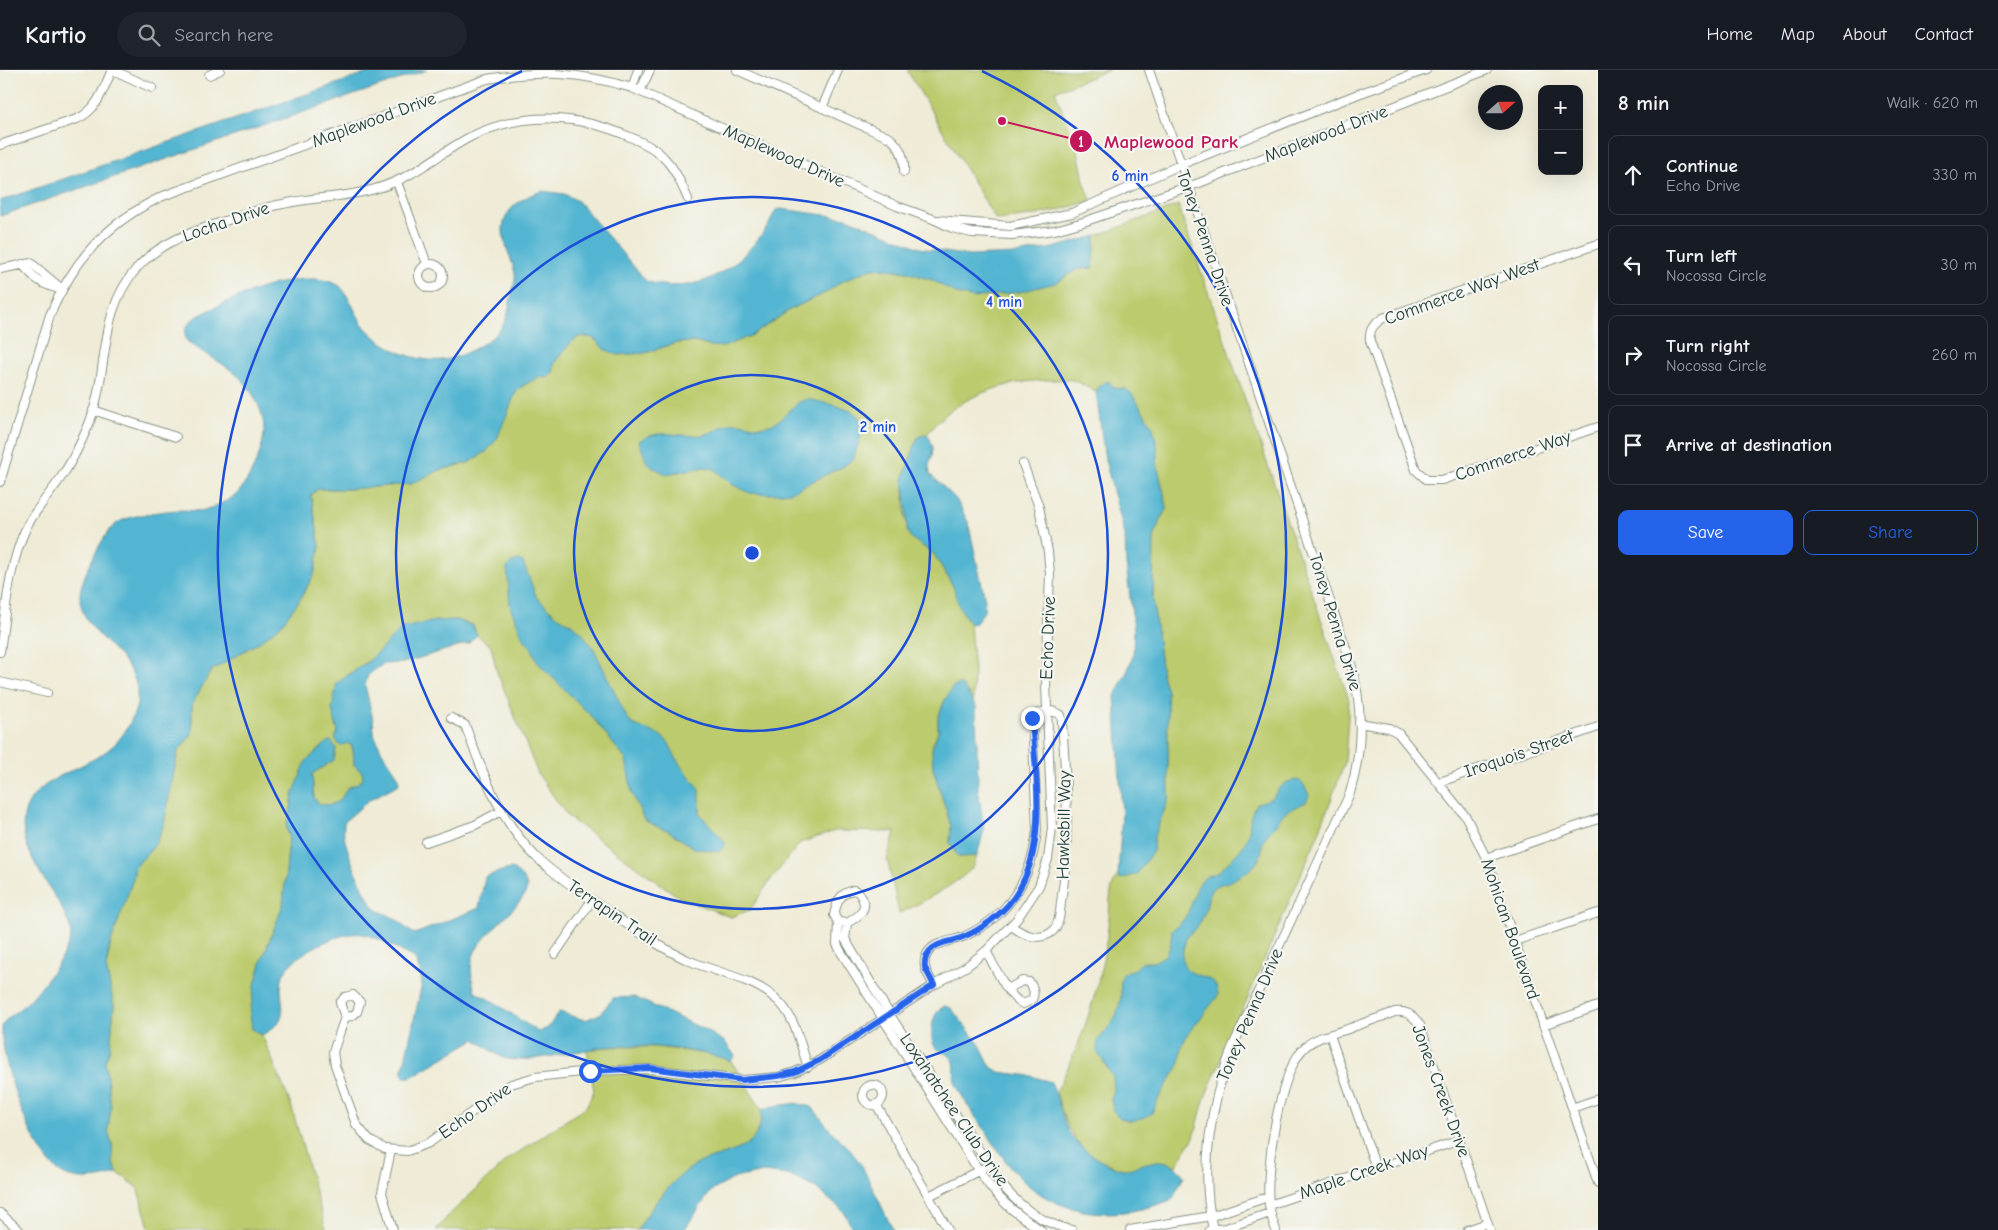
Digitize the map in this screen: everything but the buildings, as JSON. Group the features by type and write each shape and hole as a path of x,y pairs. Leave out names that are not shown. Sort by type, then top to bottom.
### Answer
{"street":[{"path":"0,145 77,119 88,113 96,105 113,70 152,88"},
{"path":"209,74 220,70"},
{"name":"Maplewood Drive","path":"0,482 50,315 62,289 85,254 99,239 132,212 150,202 477,83 507,74 549,70 586,75 636,89 897,206 952,228 972,233 1012,235 1080,223 1188,187 1487,70"},
{"path":"636,89 638,70"},
{"path":"636,89 650,70"},
{"path":"737,70 885,135 894,142 903,156 904,172"},
{"path":"822,108 838,70"},
{"name":"Toney Penna Drive","path":"1149,70 1350,660 1358,693 1358,758 1345,806 1232,1048 1217,1091 1207,1159 1212,1230"},
{"name":"Maplewood Drive","path":"933,219 1010,226 1072,213 1180,165 1358,94 1426,70"},
{"name":"Locha Drive","path":"0,652 9,583 21,541 36,510 71,461 81,443 99,388 106,334 113,308 130,276 155,251 186,234 262,208 304,200 355,195 397,182 435,161 459,144 488,130 512,122 551,118 570,119 597,125 648,145 657,151 672,167 688,199"},
{"path":"397,182 427,264"},
{"name":"Commerce Way West","path":"1427,480 1416,470 1370,341 1371,328 1382,318 1598,244"},
{"path":"0,269 30,263 62,289"},
{"path":"93,410 176,437"},
{"name":"Commerce Way","path":"1427,480 1442,480 1598,427"},
{"name":"Echo Drive","path":"345,1017 333,1052 335,1065 356,1124 369,1140 385,1149 407,1151 429,1143 511,1084 535,1077 590,1071 650,1068 742,1080 778,1076 808,1066 967,966 986,951 1011,926 1030,900 1045,870 1050,848 1052,813 1046,655 1050,597 1048,552 1039,507 1023,464"},
{"path":"0,682 47,693"},
{"path":"934,985 925,968 925,958 931,949 960,938 988,923 1008,905 1025,878 1035,847 1037,830 1032,718 1034,715 1047,711"},
{"name":"Hawksbill Way","path":"1011,926 1032,937 1043,936 1052,932 1057,925 1065,881 1067,807 1062,721 1057,712 1047,711"},
{"name":"Terrapin Trail","path":"451,718 465,725 484,777 501,811 516,834 535,856 558,876 667,950 689,961 768,992 790,1016 808,1066"},
{"name":"Mohican Boulevard","path":"1359,723 1389,728 1398,733 1418,760 1440,782 1466,817 1486,858 1598,1184"},
{"name":"Iroquois Street","path":"1440,782 1598,727"},
{"path":"426,842 475,825 501,811"},
{"path":"1486,858 1598,820"},
{"path":"838,922 847,923 857,917 863,910 864,902 861,895 853,890 846,892 840,897 834,915 838,922 838,944 883,1020"},
{"path":"554,954 592,900"},
{"path":"1515,941 1598,913"},
{"path":"847,923 845,939 890,1015"},
{"path":"986,951 1008,989"},
{"path":"1544,1025 1598,1006"},
{"name":"Jones Creek Drive","path":"1276,1230 1268,1196 1273,1134 1284,1088 1297,1058 1304,1048 1319,1038 1403,1011 1416,1018 1420,1025 1489,1227"},
{"name":"Loxahatchee Club Drive","path":"890,1015 989,1166 1012,1197 1023,1207 1042,1219 1072,1230"},
{"name":"Loxahatchee Club Drive","path":"883,1020 994,1193 1014,1212 1041,1230"},
{"path":"1330,1035 1376,1168"},
{"path":"1572,1108 1598,1099"},
{"path":"876,1104 948,1230"},
{"name":"Maple Creek Way","path":"1212,1230 1226,1228 1376,1168 1460,1140"},
{"path":"391,1150 382,1193 393,1230"},
{"path":"929,1196 989,1166"},
{"path":"1130,1230 1211,1216 1268,1196"},
{"path":"0,1213 20,1230"},
{"path":"1468,1230 1489,1227"}],"green space":[{"path":"907,70 1109,70 1055,91 1078,151 1084,181 1091,200 1068,208 996,220"},
{"path":"1178,205 1349,700 1345,762 1318,835 1205,1097 1194,1137 1176,1166 1157,1161 1125,1169 1097,1159 1079,1145 1073,1136 1067,1126 1056,1092 1077,1047 1093,1001 1105,948 1112,887 1118,875 1119,878 1145,861 1153,851 1154,836 1169,798 1167,691 1162,675 1153,600 1154,534 1167,507 1157,464 1157,446 1144,413 1126,389 1100,385 1096,392 1072,380 1035,381 1000,387 982,393 951,410 937,422 926,436 918,437 903,479 906,520 914,540 934,554 953,586 970,624 974,669 973,703 969,694 952,688 944,702 938,718 938,732 932,745 933,768 951,826 950,843 958,857 977,856 973,867 959,879 906,910 899,913 887,859 895,832 835,831 800,843 769,882 750,910 731,917 680,898 568,817 538,774 497,672 491,646 477,635 473,625 456,620 436,621 402,628 370,660 349,674 332,708 338,732 335,738 349,744 353,750 354,765 362,772 363,778 359,783 347,788 339,800 333,804 324,805 319,804 314,798 312,774 293,795 290,815 286,825 289,838 283,906 262,960 255,985 252,1029 262,1035 291,1105 326,1230 150,1230 137,1187 118,1173 113,1163 112,1144 108,1130 111,1106 105,1061 110,1049 114,1005 106,968 113,934 133,879 135,867 155,845 164,824 178,751 192,734 192,704 211,671 259,642 280,626 299,601 314,575 320,547 311,495 318,489 348,489 411,484 440,470 468,463 487,451 516,392 533,380 553,373 555,362 571,342 581,336 593,338 606,350 636,353 645,353 676,343 695,342 709,346 753,335 791,309 827,292 839,283 872,268 907,272 932,280 957,294 1060,280 1077,269 1093,268 1096,236","holes":["336,748 334,760 313,774"]},
{"path":"607,1047 656,1047 713,1055 731,1061 762,1110 762,1123 756,1137 747,1146 721,1155 655,1203 637,1230 436,1230 449,1215 507,1160 586,1107 594,1091 587,1050"}],"water":[{"path":"376,70 427,70 0,216 0,201"},
{"path":"542,191 564,194 578,201 646,281 665,285 682,286 699,282 715,276 730,267 756,242 776,210 781,209 847,218 920,248 969,256 1016,254 1053,248 1096,236 1093,268 1077,269 1056,283 1019,292 974,298 957,294 932,280 907,272 872,268 839,283 827,292 791,309 753,335 723,347 695,342 676,343 645,353 618,355 606,350 593,338 581,336 571,342 555,362 553,373 547,378 541,376 522,386 516,392 497,439 487,451 468,463 440,470 411,484 348,489 318,489 311,495 320,547 314,575 299,601 280,626 259,642 211,671 192,704 192,734 178,751 164,824 155,845 135,867 133,879 109,948 106,968 114,1005 110,1049 105,1061 111,1106 108,1130 112,1144 113,1163 118,1173 90,1179 67,1176 50,1163 29,1128 12,1083 3,1042 2,1027 4,1023 27,1003 46,981 65,951 71,935 70,926 64,913 29,851 23,825 25,812 31,799 40,789 65,773 93,760 116,743 128,727 136,708 137,690 133,675 124,662 91,626 83,612 80,598 83,581 103,540 113,526 125,519 168,511 200,511 214,507 229,499 242,488 251,473 262,446 264,424 255,398 238,376 187,341 185,333 187,327 194,318 247,293 286,282 305,279 323,280 338,285 341,288 364,326 382,343 406,355 419,358 444,360 456,357 485,343 503,326 508,314 515,277 505,242 504,223 507,215 518,203"},
{"path":"1109,381 1115,389 1126,389 1132,394 1153,427 1157,446 1157,464 1167,507 1154,534 1153,600 1162,675 1167,691 1169,798 1154,836 1153,851 1137,874 1121,879 1118,875 1122,813 1115,696 1133,656 1134,629 1126,564 1125,535 1105,460 1096,392 1100,385"},
{"path":"807,399 835,405 853,412 859,417 863,429 854,458 844,466 791,492 772,494 750,493 733,485 714,469 705,467 666,474 652,467 646,461 639,441 656,434 689,436 707,434 732,423 758,427 766,426 777,421 801,401"},
{"path":"923,435 929,436 933,448 929,464 930,474 956,499 968,522 985,599 984,611 976,623 970,624 959,606 953,586 934,554 911,538 907,531 907,509 903,479 918,437"},
{"path":"518,560 523,562 537,598 557,616 573,625 582,633 594,649 626,716 632,724 660,735 668,742 680,765 697,785 700,793 700,814 725,842 719,852 694,848 667,830 644,820 632,793 626,760 593,718 538,663 531,647 523,638 510,606 507,568 511,563"},
{"path":"456,620 473,626 477,635 469,643 403,663 383,664 368,675 365,685 373,720 374,734 382,752 398,776 399,784 369,800 344,822 345,840 348,850 372,904 376,909 394,918 415,934 479,908 485,877 512,869 525,881 527,887 520,901 485,937 474,954 471,969 475,992 494,1002 538,1032 548,1028 559,1012 585,1020 600,1014 613,998 634,997 707,1031 725,1042 735,1056 731,1061 686,1050 636,1046 606,1047 524,1060 512,1060 500,1056 475,1039 411,1077 404,1077 402,1073 422,984 420,972 415,958 382,941 362,934 342,936 330,940 295,960 283,975 281,993 283,1008 279,1021 273,1028 262,1035 252,1029 250,1013 255,985 262,960 283,905 289,838 286,825 290,815 293,795 306,761 330,740 336,748 334,760 312,774 314,798 319,804 333,804 342,797 347,788 359,783 363,778 362,772 354,765 353,747 348,743 340,746 335,738 338,732 332,709 337,683 370,660 402,628 436,621"},
{"path":"962,685 976,706 978,788 984,830 977,856 958,857 950,843 951,826 933,768 932,750 938,732 938,718 952,688"},
{"path":"1298,780 1304,785 1309,795 1306,802 1285,812 1262,842 1260,856 1254,866 1237,878 1211,890 1201,921 1186,937 1182,956 1186,968 1190,972 1213,982 1217,988 1218,996 1187,1035 1182,1047 1180,1063 1152,1113 1144,1118 1131,1121 1120,1118 1113,1111 1111,1099 1114,1090 1113,1077 1097,1051 1098,1040 1110,1025 1119,1008 1122,976 1143,962 1154,962 1166,955 1170,947 1172,930 1186,916 1201,881 1218,872 1244,845 1248,836 1251,814 1256,804 1272,798 1280,787 1287,782"},
{"path":"945,1006 951,1008 980,1045 991,1067 999,1072 1031,1076 1051,1082 1071,1136 1088,1152 1104,1162 1119,1168 1129,1169 1158,1161 1173,1165 1184,1176 1173,1199 1130,1211 1088,1212 1067,1207 1048,1198 1030,1186 1006,1162 966,1102 955,1081 955,1064 952,1058 935,1047 933,1043 932,1033 935,1015"},
{"path":"795,1103 812,1107 831,1131 849,1148 862,1166 893,1230 853,1230 844,1212 816,1188 788,1175 763,1172 735,1178 711,1191 684,1230 637,1230 654,1205 681,1175 701,1162 746,1145 754,1137 760,1126 762,1110"}],"place":[{"name":"Maplewood Park","path":"1002,121"}],"route":[{"path":"590,1071 650,1068 742,1080 760,1079 795,1072 820,1060 934,985 926,973 924,962 931,949 974,932 988,923 1008,905 1018,892 1031,863 1037,830 1032,718"}]}
